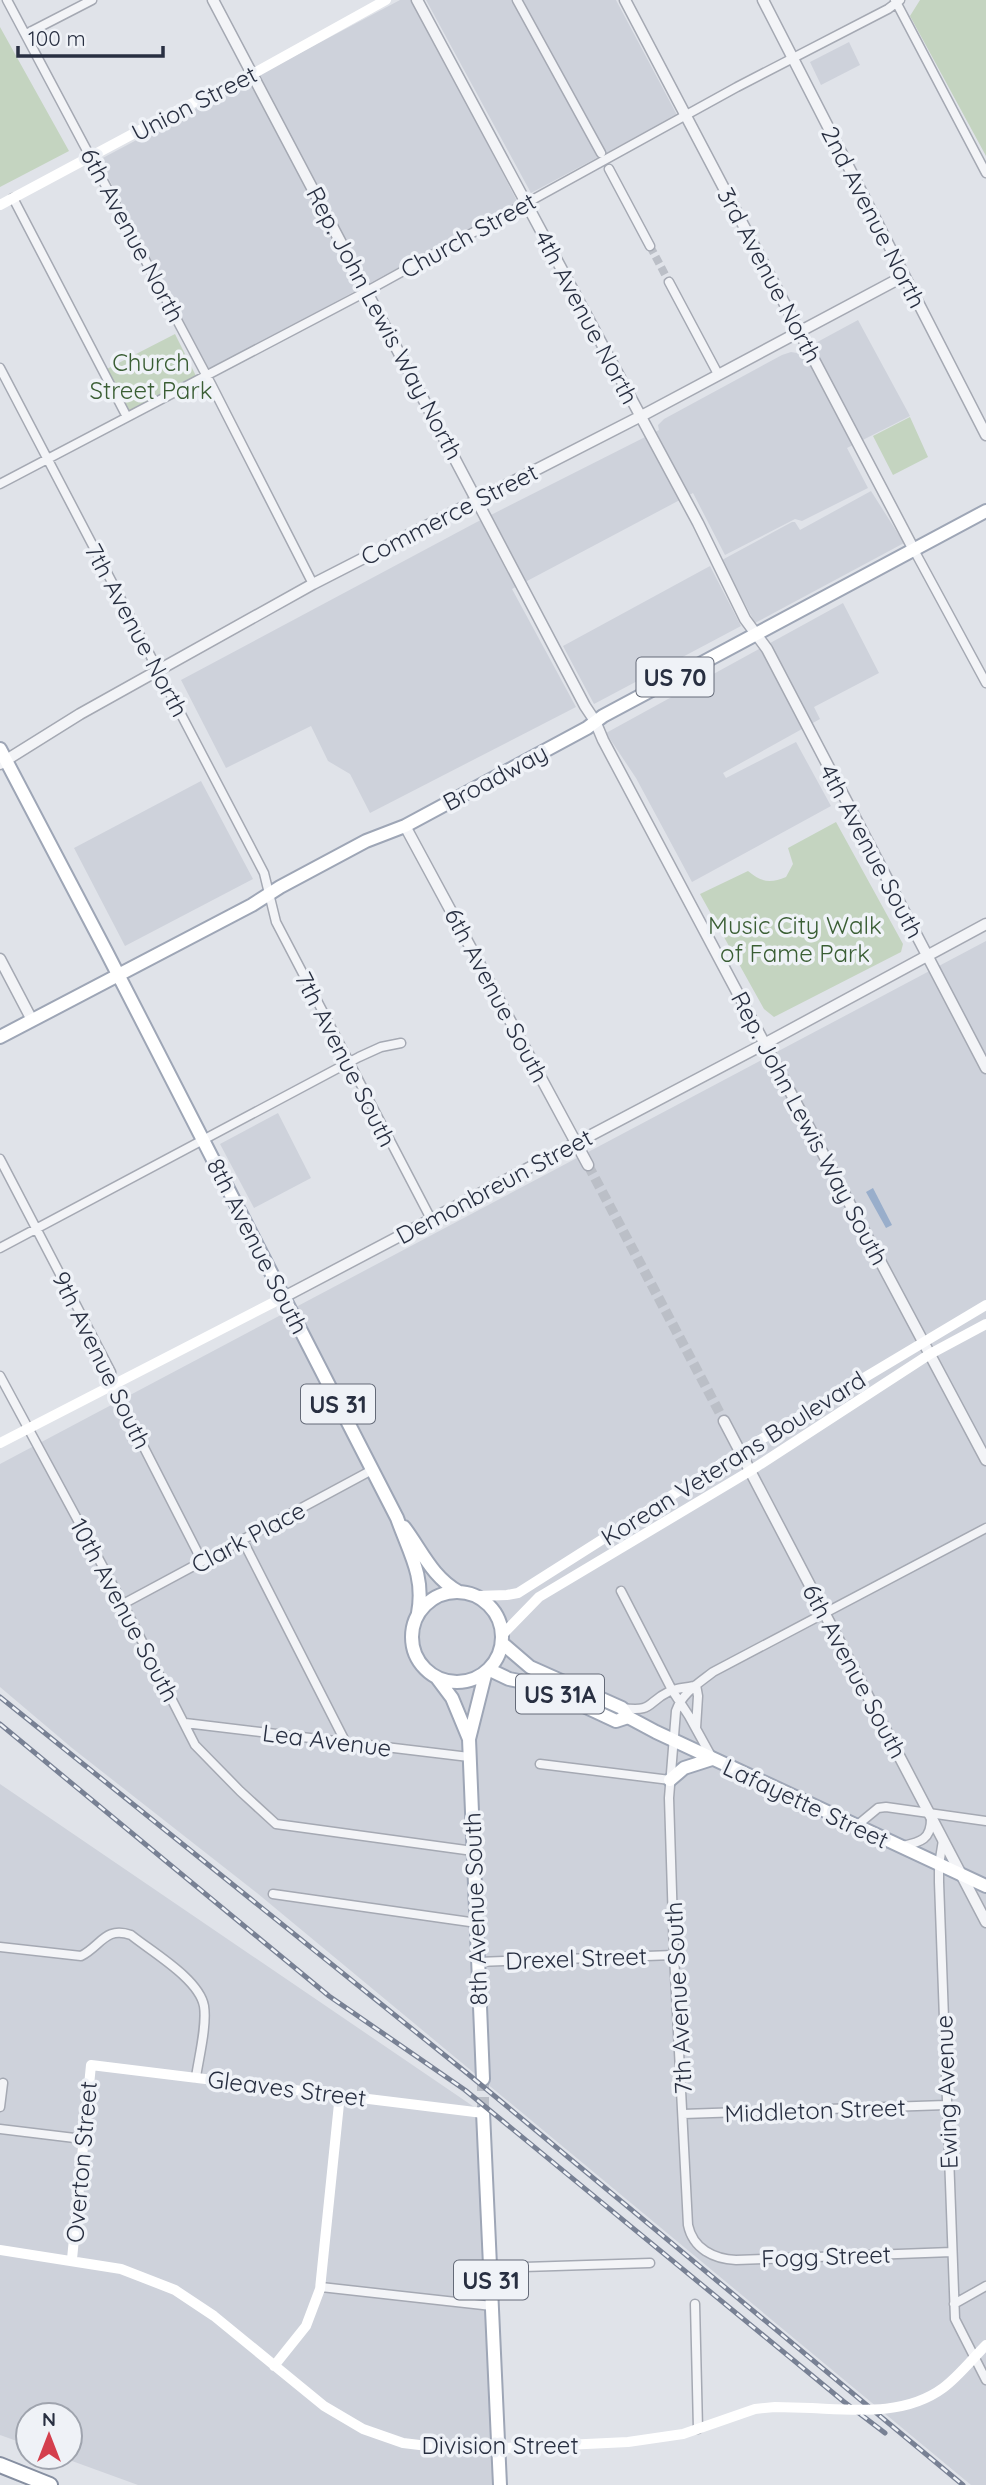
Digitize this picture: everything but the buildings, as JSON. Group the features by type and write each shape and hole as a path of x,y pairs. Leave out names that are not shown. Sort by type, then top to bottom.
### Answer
{"highway":[{"path":"0,2465 50,2485"}],"main road":[{"name":"Union Street","path":"0,205 251,75 386,0"},
{"name":"Broadway","path":"0,1037 252,905 366,841 405,825 587,728 595,721 986,511"},
{"name":"US 31","path":"2,758 118,974"},
{"name":"8th Avenue South","path":"118,974 397,1518 418,1571 421,1595 418,1613"},
{"name":"Demonbreun Street","path":"0,1443 284,1297"},
{"name":"Korean Veterans Boulevard","path":"477,1596 517,1593 740,1452 986,1305"},
{"name":"Korean Veterans Boulevard","path":"503,1638 538,1597 750,1471 930,1354 986,1324"},
{"name":"8th Avenue South","path":"397,1518 436,1575 460,1592"},
{"name":"US 31","path":"460,1592 477,1596"},
{"path":"418,1613 436,1597 460,1592"},
{"path":"477,1596 496,1614 503,1638"},
{"name":"US 31","path":"418,1613 412,1644 420,1664 436,1678"},
{"name":"US 31","path":"487,1672 497,1659 503,1638"},
{"name":"Lafayette Street","path":"503,1638 530,1667 625,1713 673,1741 986,1886"},
{"name":"8th Avenue South","path":"482,2079 469,1739 487,1672"},
{"path":"436,1678 460,1682 487,1672"},
{"name":"Lafayette Street","path":"487,1672 539,1685 616,1721 625,1713"},
{"name":"8th Avenue South","path":"436,1678 452,1698 469,1739"},
{"path":"670,1780 684,1768 712,1759"},
{"name":"Gleaves Street","path":"91,2065 483,2112"},
{"name":"Overton Street","path":"72,2259 91,2065"},
{"path":"274,2366 306,2326 321,2287 340,2094"},
{"name":"US 31","path":"483,2112 500,2485"},
{"name":"Division Street","path":"0,2250 72,2259 121,2269 175,2290 214,2316 324,2406 363,2429 403,2443 433,2448 498,2449 628,2442 660,2438 755,2409 775,2407 888,2409 905,2405 943,2388 986,2345"}],"street":[{"name":"6th Avenue North","path":"7,0 207,376 313,584"},
{"path":"26,34 92,0"},
{"name":"Rep. John Lewis Way North","path":"213,0 584,706 595,721"},
{"name":"4th Avenue North","path":"417,0 698,523 745,619 756,634"},
{"path":"517,0 601,153"},
{"name":"3rd Avenue North","path":"625,0 914,550"},
{"name":"2nd Avenue North","path":"763,0 986,435"},
{"path":"897,1 986,173"},
{"name":"Church Street","path":"0,484 368,291 897,1"},
{"path":"609,169 650,246"},
{"path":"13,198 127,417"},
{"name":"Commerce Street","path":"2,758 313,584 640,416 904,276"},
{"path":"669,282 718,374"},
{"name":"7th Avenue North","path":"0,368 264,873 268,895"},
{"path":"914,550 986,683"},
{"name":"4th Avenue South","path":"756,634 767,649 986,1068"},
{"name":"Rep. John Lewis Way South","path":"595,721 986,1461"},
{"name":"6th Avenue South","path":"405,825 588,1165"},
{"name":"7th Avenue South","path":"268,895 274,918 431,1219"},
{"name":"Demonbreun Street","path":"284,1297 766,1044 986,924"},
{"path":"0,959 32,1020"},
{"path":"0,1248 348,1063 381,1047 401,1043"},
{"name":"9th Avenue South","path":"0,1158 111,1372 112,1385 202,1561"},
{"name":"10th Avenue South","path":"0,1376 123,1604 195,1745 276,1824 473,1851"},
{"name":"6th Avenue South","path":"724,1421 986,1922"},
{"name":"Clark Place","path":"123,1604 373,1469"},
{"path":"679,1701 713,1672 986,1528"},
{"path":"242,1539 346,1743"},
{"path":"621,1591 672,1690 712,1759"},
{"path":"625,1713 649,1708 672,1690 696,1685"},
{"path":"696,1685 696,1730"},
{"name":"7th Avenue South","path":"679,1701 670,1780 674,1955 688,2225 692,2238 704,2250"},
{"name":"Lea Avenue","path":"185,1723 469,1757"},
{"path":"540,1764 670,1780"},
{"path":"855,1827 878,1808 886,1807 930,1816 986,1821"},
{"path":"898,1847 924,1840 930,1833 930,1816"},
{"name":"Ewing Avenue","path":"943,1840 939,1865 955,2319 986,2380"},
{"path":"274,1894 477,1923"},
{"path":"0,1947 81,1956 112,1933 120,1931 131,1935 191,1983 202,1999 204,2012 196,2077"},
{"name":"Drexel Street","path":"478,1962 674,1955"},
{"path":"0,2107 3,2083"},
{"name":"Middleton Street","path":"683,2114 946,2105"},
{"path":"0,2129 83,2138"},
{"name":"Fogg Street","path":"704,2250 718,2258 736,2260 951,2252"},
{"path":"490,2268 650,2263"},
{"path":"954,2304 986,2286"},
{"path":"321,2287 492,2306"},
{"path":"695,2304 698,2428"}],"shaded area":[{"path":"400,0 413,0 518,203 209,370 99,160"},
{"path":"426,0 616,0 677,115 531,193"},
{"path":"849,42 860,65 821,85 810,62"},
{"path":"858,320 910,416 847,448 868,488 802,521 795,519 725,555 693,493 512,589 576,707 370,813 350,774 328,761 311,726 226,768 181,680 475,523 659,430 658,425 664,419 782,355 797,353"},
{"path":"871,491 904,543 755,623 722,560 792,522 795,522 800,530"},
{"path":"710,566 741,626 594,704 563,646"},
{"path":"843,603 879,673 814,707 820,719 723,773 726,778 796,742 831,806 692,882 636,778 606,733"},
{"path":"201,781 253,879 125,946 74,848"},
{"path":"986,941 986,2485 971,2485 257,1893 72,1748 0,1687 0,1464"},
{"path":"278,1113 311,1178 254,1208 220,1144"},
{"path":"0,1784 483,2113 500,2485 138,2485 84,2465 84,2401 14,2401 14,2440 0,2435"}],"green space":[{"path":"920,0 986,0 986,156 910,16"},
{"path":"0,27 69,151 0,187"},
{"name":"Church Street Park","path":"175,334 198,380 127,417 103,371"},
{"path":"910,417 928,457 893,475 873,436"},
{"name":"Music City Walk of Fame Park","path":"836,822 903,944 901,952 774,1017 764,1009 700,894 748,871 766,881 786,877 793,864 788,848"}],"water":[{"path":"873,1188 892,1225 886,1228 866,1192"}],"tunnel":[{"path":"650,246 669,282"},
{"path":"588,1165 724,1421"},
{"path":"483,2079 483,2112"}],"railway":[{"path":"0,1697 468,2074 963,2485"},
{"path":"0,1724 329,1996 465,2090 885,2433"}]}
